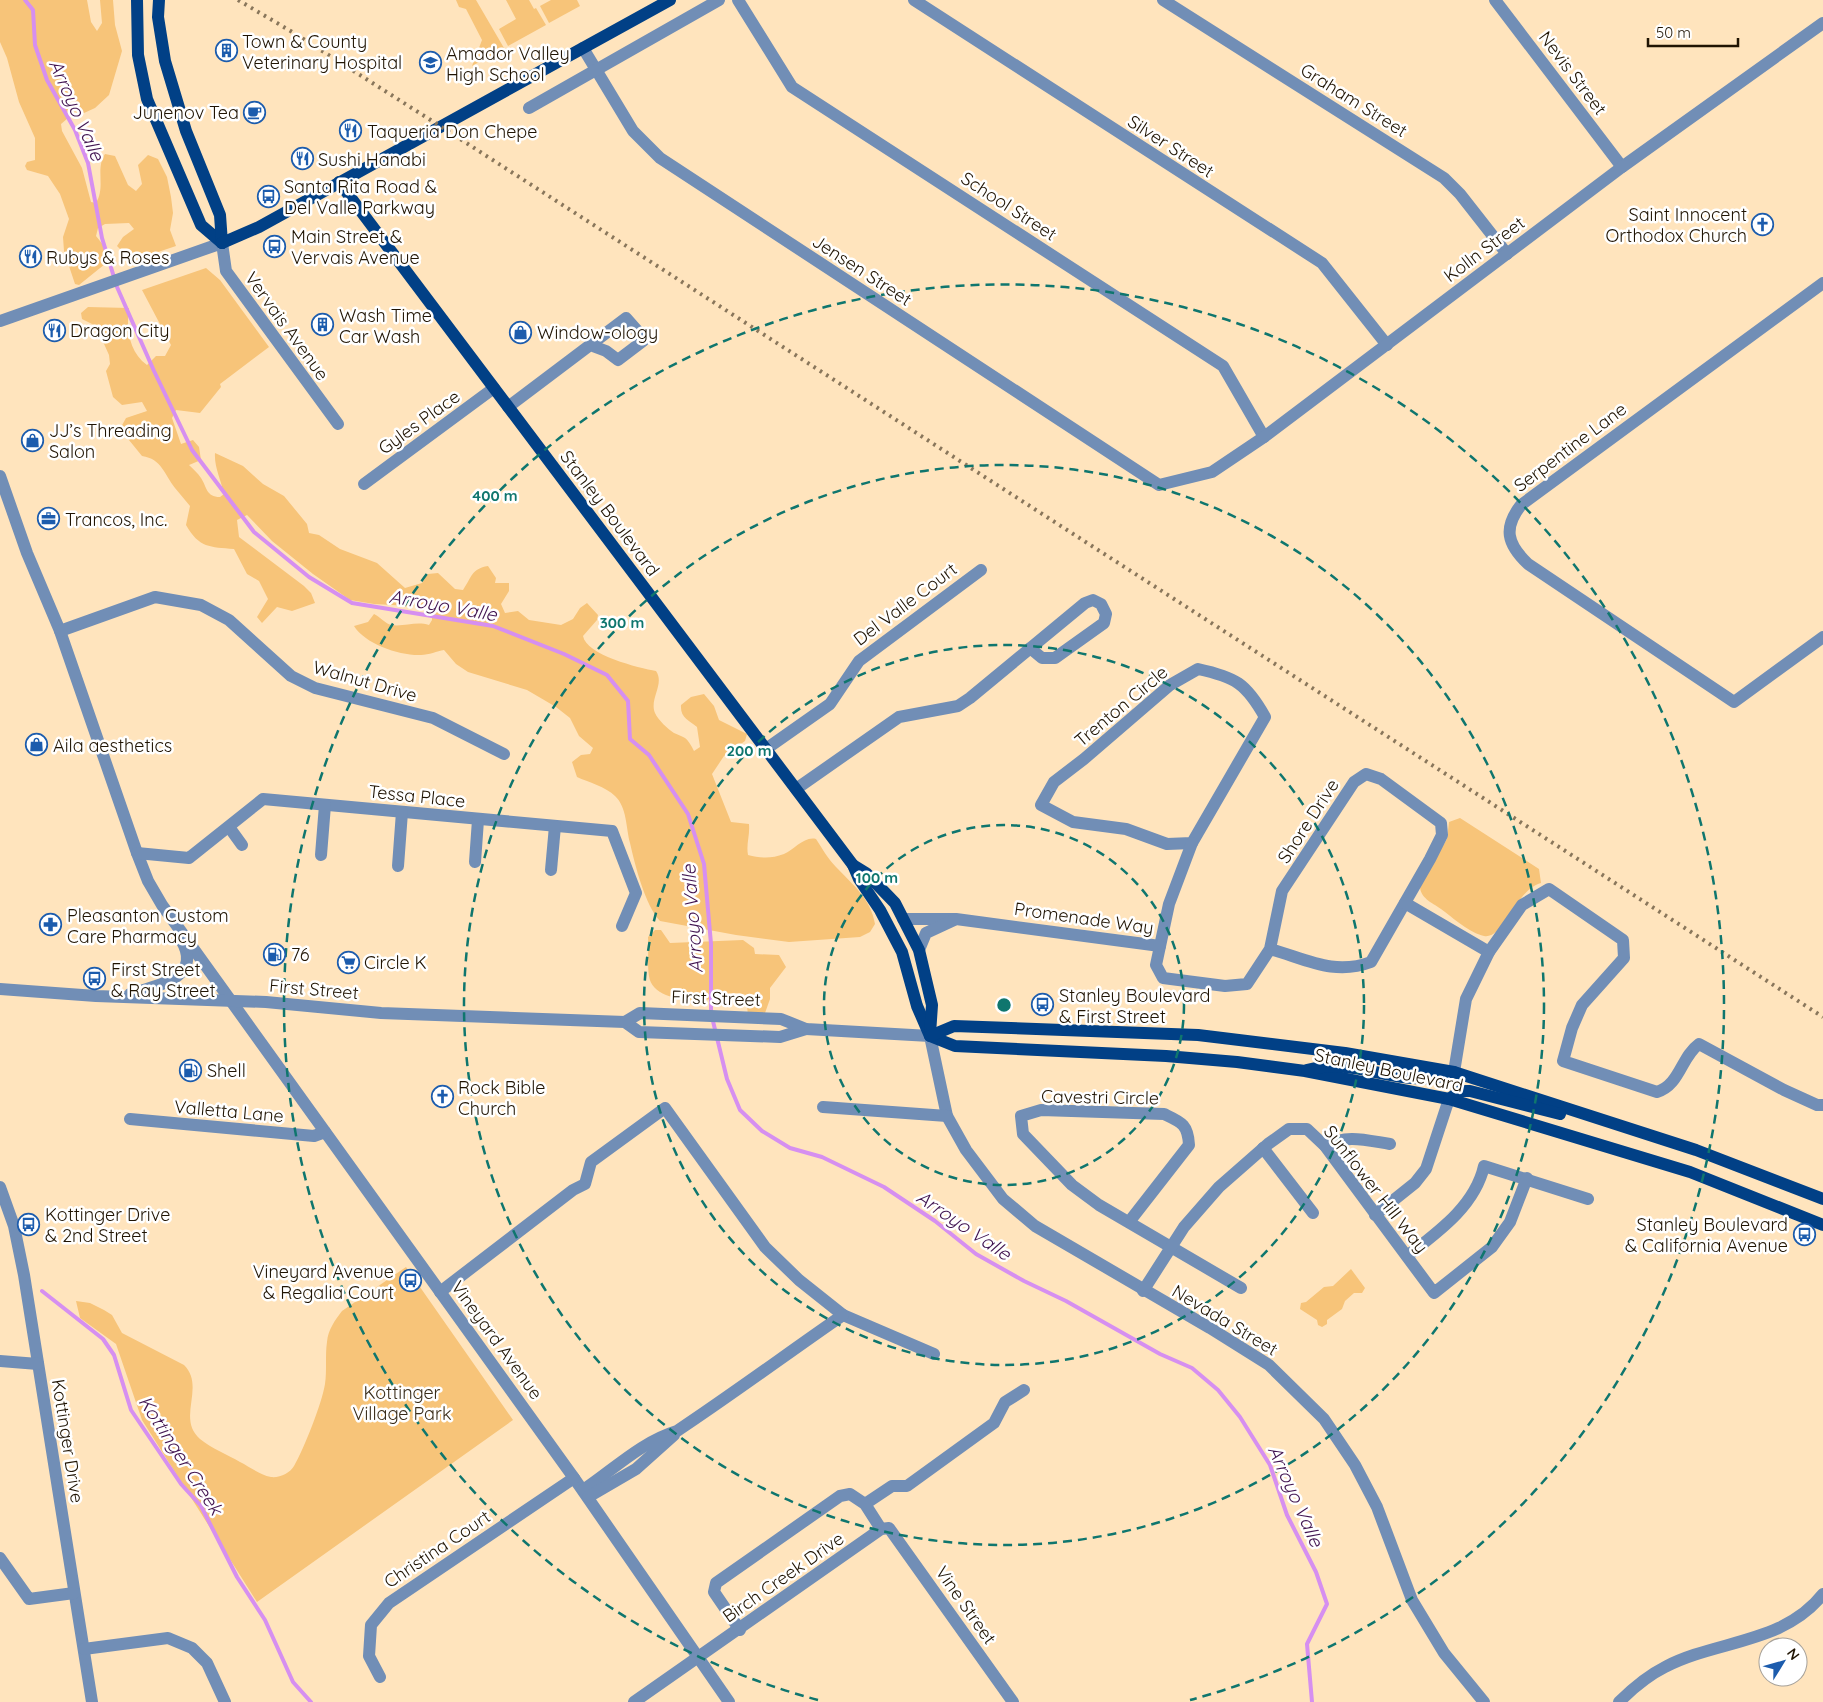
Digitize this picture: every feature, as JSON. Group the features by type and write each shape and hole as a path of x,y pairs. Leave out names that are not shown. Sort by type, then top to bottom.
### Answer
{"main road":[{"path":"137,0 138,55 147,99 201,225 222,243"},
{"path":"159,0 158,17 165,61 186,132 220,215 222,243"},
{"path":"222,243 259,227 670,0"},
{"name":"Stanley Boulevard","path":"339,182 853,865 902,952 917,1006 930,1036 955,1046 1166,1056 1305,1071 1449,1099 1690,1172 1823,1225"},
{"name":"Stanley Boulevard","path":"853,865 866,873 895,903 919,950 932,1005 930,1036"},
{"name":"Stanley Boulevard","path":"930,1036 954,1026 1198,1036 1307,1048 1454,1072 1696,1150 1823,1199"},
{"path":"1305,1071 1324,1065 1341,1066 1429,1081 1454,1072"},
{"path":"1449,1099 1460,1092 1470,1091 1548,1111 1577,1117 1595,1117"},
{"path":"1690,1172 1696,1150"}],"street":[{"path":"529,108 719,0"},
{"name":"School Street","path":"738,0 792,87 1223,366 1264,437"},
{"name":"Silver Street","path":"914,0 1322,263 1387,345"},
{"name":"Graham Street","path":"1163,0 1444,178 1460,194 1507,254"},
{"name":"Nevis Street","path":"1495,0 1622,167"},
{"name":"Kolln Street","path":"1159,484 1212,472 1264,437 1622,167 1823,23"},
{"name":"Jensen Street","path":"583,48 633,131 660,158 1159,484"},
{"path":"0,321 174,262 222,243"},
{"name":"Vervais Avenue","path":"222,243 226,272 338,424"},
{"name":"Serpentine Lane","path":"1823,283 1521,505 1513,516 1508,530 1514,551 1528,564 1734,702 1823,637"},
{"path":"508,407 590,345"},
{"name":"Gyles Place","path":"364,484 494,388"},
{"path":"0,476 27,553 60,631 137,853 148,881 165,910 167,921 185,948 188,957 186,966 173,979 122,997"},
{"name":"Del Valle Court","path":"766,748 830,704 859,661 981,570"},
{"name":"Walnut Drive","path":"60,631 155,597 201,605 229,620 291,676 315,688 432,718 504,754"},
{"path":"796,790 899,717 958,706 1085,603 1093,600 1101,604 1106,614 1104,623 1055,658 1042,658 1030,648"},
{"name":"Trenton Circle","path":"1160,946 1169,904 1192,843 1265,717 1252,695 1226,675 1198,669 1170,685 1084,760 1054,782 1041,805 1072,822 1126,829 1167,844 1192,843"},
{"name":"Shore Drive","path":"1270,949 1282,891 1354,782 1366,774 1381,779 1441,823 1442,835 1405,903"},
{"name":"Tessa Place","path":"137,853 189,858 263,799 612,831 636,893 622,926"},
{"path":"321,855 325,805"},
{"path":"398,866 402,812"},
{"path":"475,862 478,820"},
{"path":"551,870 555,826"},
{"path":"229,827 242,845"},
{"path":"1454,1072 1466,1000 1489,952 1522,904 1549,889 1624,940 1624,958 1582,1006 1572,1028 1563,1061 1657,1092 1673,1083 1691,1050 1699,1044 1784,1090 1823,1105"},
{"path":"1270,949 1309,960 1325,967 1357,968 1371,962 1405,903 1489,952"},
{"name":"Vineyard Avenue","path":"165,910 574,1478 729,1702"},
{"path":"919,950 926,933 956,918"},
{"name":"Promenade Way","path":"903,919 956,918 1160,946 1156,965 1163,978 1225,986 1247,984 1270,949"},
{"name":"First Street","path":"0,989 122,997 266,1002 381,1013 625,1022 640,1013 781,1019 806,1029 930,1036"},
{"name":"First Street","path":"625,1022 639,1032 780,1038 806,1029"},
{"name":"Nevada Street","path":"930,1036 947,1116 966,1150 1004,1199 1035,1226 1210,1328 1269,1365 1324,1420 1355,1465 1378,1506 1412,1600 1444,1653 1484,1702"},
{"path":"1375,1215 1415,1183 1426,1169 1449,1099"},
{"path":"823,1107 947,1116"},
{"path":"440,1292 573,1190 585,1184 592,1162 665,1108 765,1247 799,1280 843,1315 934,1354"},
{"name":"Cavestri Circle","path":"1129,1222 1189,1145 1188,1132 1180,1121 1164,1114 1041,1110 1021,1116 1023,1134 1072,1185 1129,1222 1241,1288"},
{"name":"Valletta Lane","path":"130,1119 314,1136 325,1132"},
{"name":"Sunflower Hill Way","path":"1143,1290 1184,1227 1219,1187 1263,1148 1289,1129 1307,1129 1325,1146 1434,1293 1492,1247 1510,1222 1527,1178"},
{"path":"1325,1146 1338,1139 1351,1137 1390,1144"},
{"path":"1263,1148 1313,1213"},
{"path":"1407,1256 1454,1218 1481,1178 1484,1166 1588,1198"},
{"name":"Kottinger Drive","path":"0,1187 16,1236 92,1702"},
{"path":"585,1494 636,1469 677,1431 759,1376 777,1361 843,1315"},
{"path":"0,1361 38,1364"},
{"path":"740,1630 714,1592 716,1584 840,1496 850,1494 865,1504 892,1486 907,1486 994,1423 1005,1402 1024,1390"},
{"name":"Christina Court","path":"380,1677 369,1656 371,1625 389,1603 574,1478"},
{"name":"Vine Street","path":"865,1504 1013,1702"},
{"name":"Birch Creek Drive","path":"634,1702 885,1529"},
{"path":"0,1558 29,1599 74,1593"},
{"path":"1619,1702 1639,1682 1666,1666 1763,1636 1794,1618 1817,1601 1823,1594"},
{"path":"84,1649 168,1638 192,1648 207,1663 225,1702"}],"green space":[{"path":"0,0 87,0 91,22 97,31 102,23 100,0 113,0 115,25 122,51 109,95 95,108 84,113 75,112 61,124 62,131 82,168 91,202 96,203 99,197 101,166 105,154 115,156 128,185 136,191 142,184 138,165 148,155 158,159 167,177 173,213 170,230 176,246 155,253 125,254 117,246 123,237 134,229 129,223 105,224 98,228 96,236 108,251 105,264 79,285 75,284 64,251 63,237 69,219 60,194 48,176 27,170 25,166 27,162 35,160 35,138 19,102 7,58 0,42"},
{"path":"456,0 476,0 504,48 472,66 482,40 466,9 459,7"},
{"path":"506,0 529,0 546,25 508,46 499,29 516,19"},
{"path":"551,0 577,0 580,6 549,23 540,6"},
{"path":"206,268 220,280 269,347 220,384 221,387 200,413 176,410 172,418 181,444 193,440 199,447 201,460 189,465 200,476 209,493 215,497 220,497 224,494 215,453 243,466 263,484 284,496 307,524 309,533 319,535 340,549 377,563 405,588 422,583 428,574 438,573 455,589 463,590 475,571 488,566 496,578 495,583 509,583 509,591 501,604 505,613 518,611 529,620 561,625 573,619 580,608 587,603 598,615 597,620 583,636 586,643 614,660 656,671 659,681 654,702 655,713 669,729 686,739 694,751 700,747 697,727 686,718 681,709 681,705 691,697 704,694 714,706 719,720 747,734 745,741 724,756 712,774 731,822 749,824 748,855 766,858 775,857 788,852 807,840 816,839 830,861 855,886 870,907 875,924 870,932 860,937 789,942 736,935 660,921 650,905 641,884 622,806 615,796 607,790 577,777 572,762 581,755 590,754 593,748 579,736 570,718 556,707 527,690 468,672 456,664 444,650 424,655 413,655 384,648 366,638 354,626 368,622 374,614 391,625 429,625 432,620 432,611 428,607 374,604 350,600 313,574 272,541 247,515 237,520 239,537 304,586 311,593 315,603 292,611 277,607 262,623 257,617 268,599 259,581 247,574 234,549 206,545 191,533 186,525 190,506 162,468 154,460 142,456 120,429 126,418 147,411 142,402 122,405 113,397 106,371 110,364 109,355 96,326 82,319 81,313 88,307 129,308 130,340 136,354 147,365 156,356 165,356 171,345 142,290"},
{"path":"1460,818 1539,869 1541,883 1532,887 1524,895 1504,923 1491,935 1484,936 1467,929 1426,899 1421,893 1420,884 1447,839 1449,822"},
{"path":"655,930 661,930 670,943 743,940 754,948 755,954 779,955 786,967 770,988 770,999 765,1013 748,1016 746,995 737,993 709,1000 688,1000 658,991 652,984 648,967 648,937"},
{"name":"Kottinger Village Park","path":"406,1267 513,1420 257,1602 142,1420 116,1344 80,1318 76,1301 90,1303 104,1310 112,1315 122,1333 184,1365 190,1374 192,1383 190,1422 193,1431 200,1439 214,1448 259,1473 278,1477 292,1469 303,1449 312,1426 325,1384 328,1338 334,1322 342,1311"},
{"path":"1351,1269 1365,1288 1362,1293 1354,1293 1345,1301 1342,1309 1327,1320 1327,1324 1322,1327 1318,1325 1317,1320 1300,1309 1301,1303 1306,1302 1324,1287 1333,1286"}],"waterway":[{"name":"Arroyo Valle","path":"25,0 33,10 35,45 47,80 75,130 88,163 102,238 117,287 192,450 254,532 309,577 352,603 493,626 564,654 607,675 628,701 630,739 649,755 688,814 704,864 711,944 711,1013 727,1079 740,1110 762,1131 790,1148 822,1157 884,1187 935,1221 976,1254 1024,1281 1066,1301 1160,1354 1192,1368 1218,1390 1240,1417 1270,1465 1287,1515 1316,1572 1327,1604 1307,1644 1312,1702"},
{"name":"Kottinger Creek","path":"42,1291 103,1339 114,1355 131,1410 181,1484 201,1506 237,1577 265,1620 293,1682 311,1702"}],"railway":[{"path":"238,0 294,33 440,126 1823,1017"}],"place":[{"name":"Town & County Veterinary Hospital","path":"226,51"},
{"name":"Amador Valley High School","path":"430,63"},
{"name":"Junenov Tea","path":"255,112"},
{"name":"Taqueria Don Chepe","path":"351,131"},
{"name":"Sushi Hanabi","path":"302,159"},
{"name":"Santa Rita Road & Del Valle Parkway","path":"268,196"},
{"name":"Saint Innocent Orthodox Church","path":"1763,224"},
{"name":"Main Street & Vervais Avenue","path":"275,246"},
{"name":"Rubys & Roses","path":"30,257"},
{"name":"Wash Time Car Wash","path":"323,325"},
{"name":"Dragon City","path":"54,330"},
{"name":"Window-ology","path":"521,332"},
{"name":"JJ’s Threading Salon","path":"33,440"},
{"name":"Trancos, Inc.","path":"49,519"},
{"name":"Aila aesthetics","path":"37,745"},
{"name":"Pleasanton Custom Care Pharmacy","path":"51,925"},
{"name":"76","path":"275,954"},
{"name":"Circle K","path":"348,962"},
{"name":"First Street & Ray Street","path":"95,979"},
{"name":"Stanley Boulevard & First Street","path":"1043,1005"},
{"name":"Shell","path":"191,1070"},
{"name":"Rock Bible Church","path":"442,1097"},
{"name":"Kottinger Drive & 2nd Street","path":"29,1224"},
{"name":"Stanley Boulevard & California Avenue","path":"1804,1234"},
{"name":"Vineyard Avenue & Regalia Court","path":"410,1281"}]}
